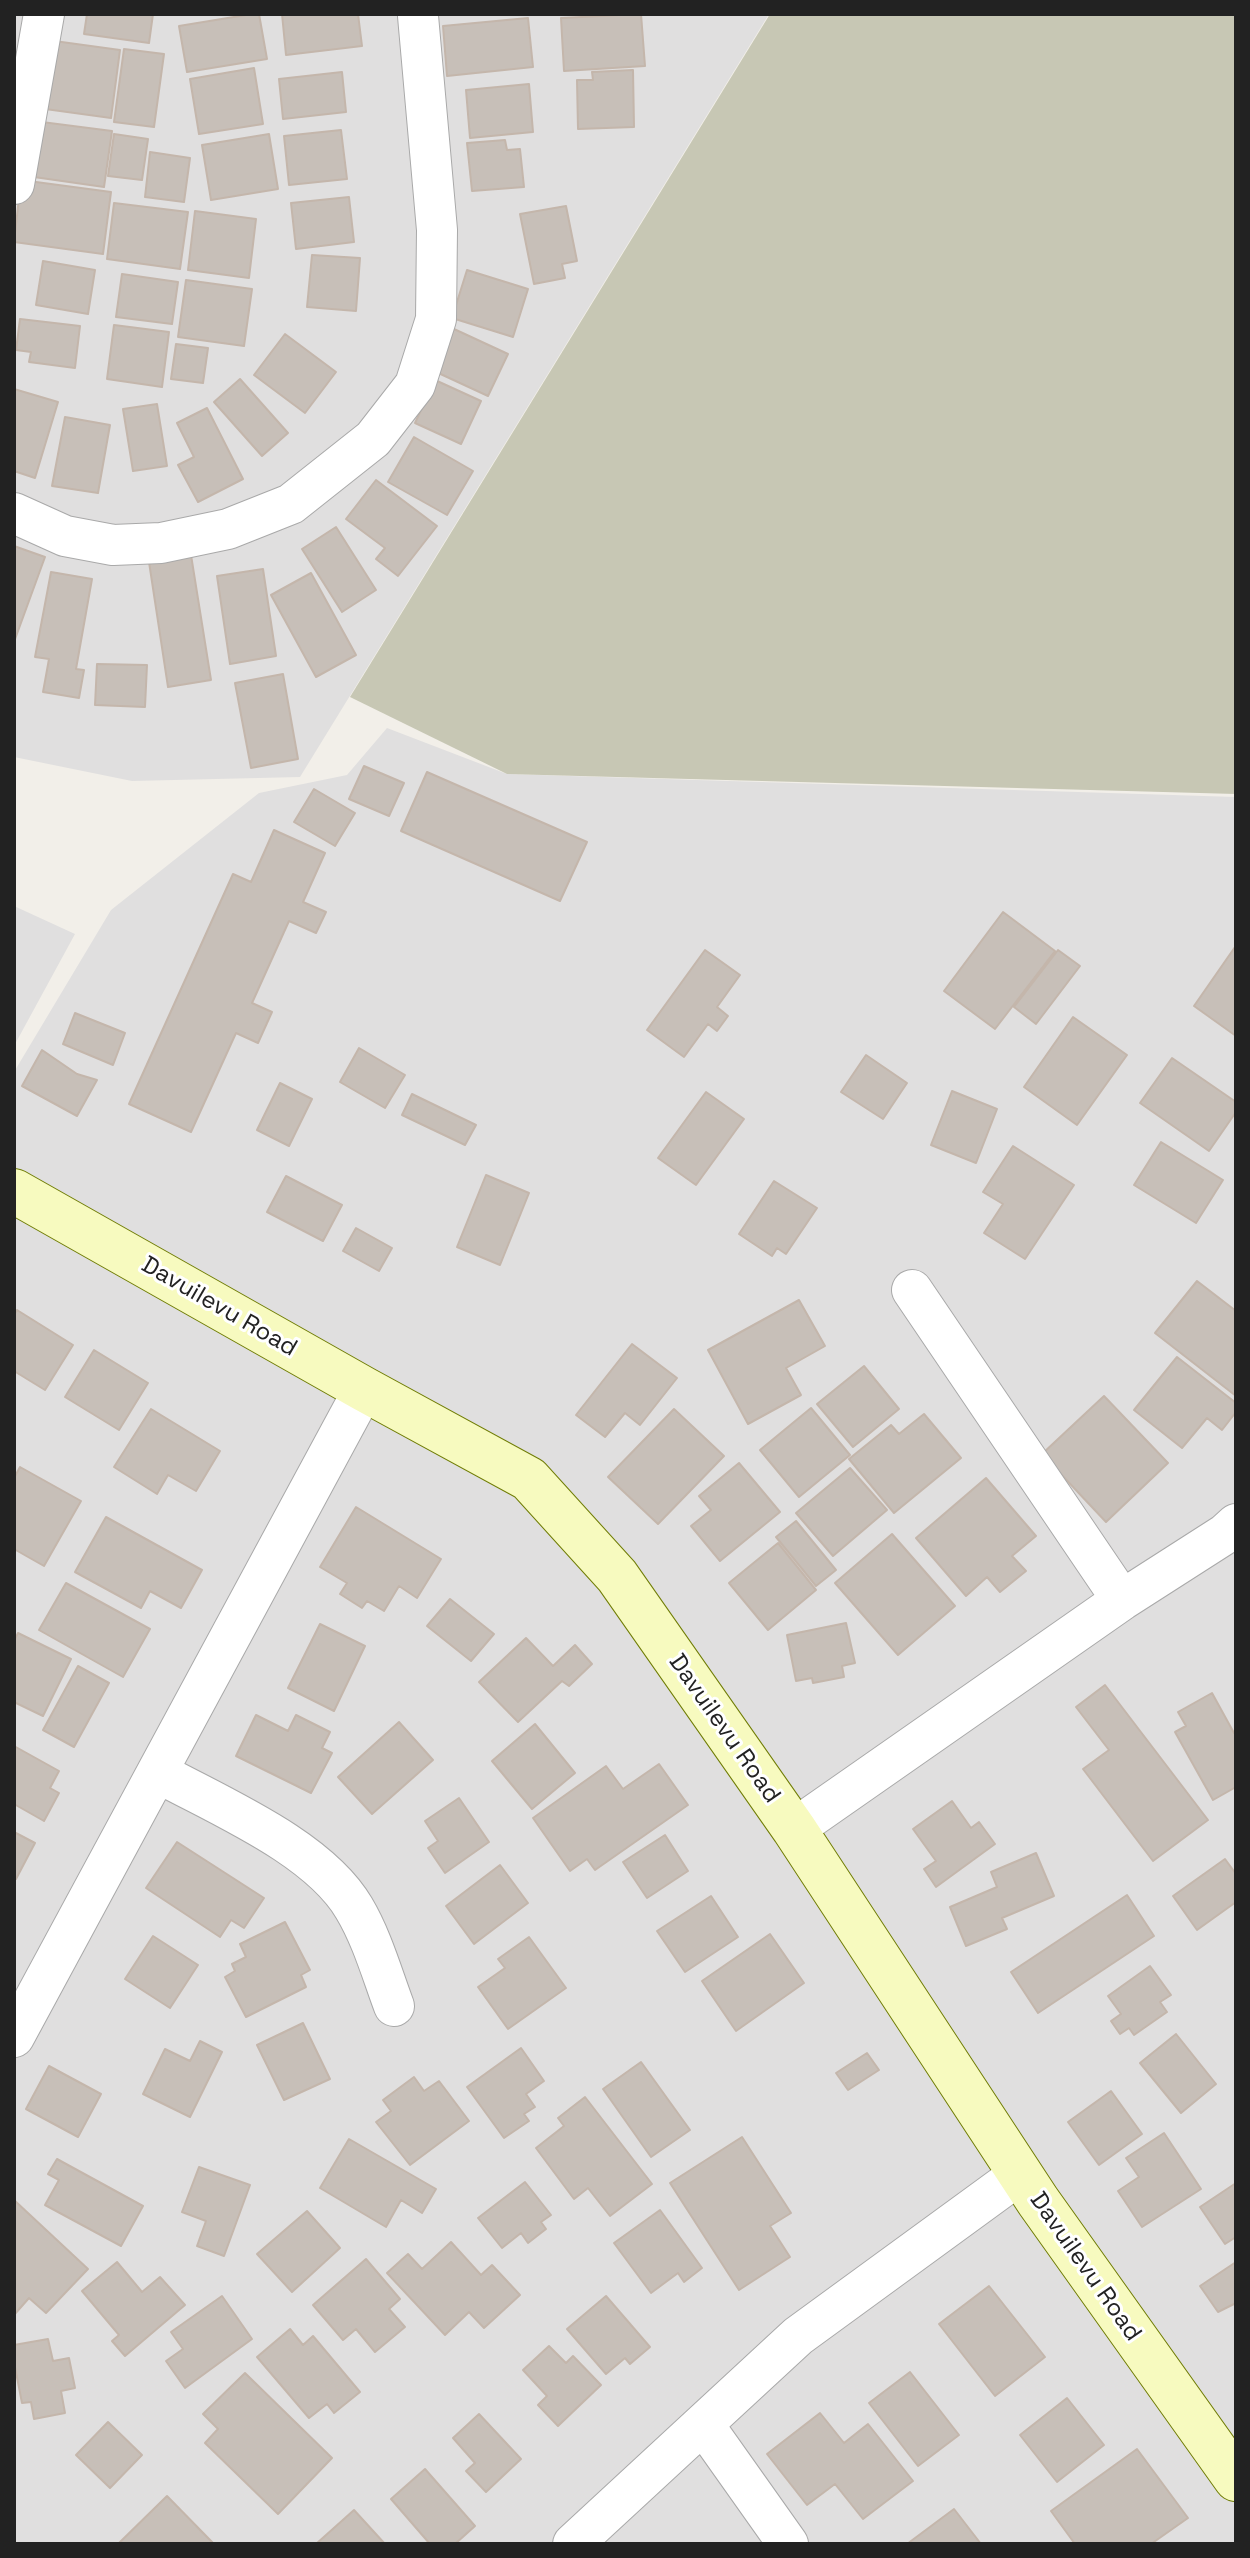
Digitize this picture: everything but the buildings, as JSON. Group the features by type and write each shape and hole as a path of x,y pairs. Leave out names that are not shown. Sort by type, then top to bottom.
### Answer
{"street":[{"path":"14,184 44,14"},
{"path":"14,513 65,536 113,545 161,543 202,535 228,529 291,504 373,439 415,385 436,319 437,230 418,16"},
{"name":"Davuilevu Road","path":"14,1191 529,1479 617,1576 794,1829 1020,2174 1236,2479"},
{"path":"912,1290 1122,1600"},
{"path":"14,2037 364,1389"},
{"path":"794,1829 1236,1524"},
{"path":"157,1772 260,1829 324,1870 354,1909 394,2006"},
{"path":"573,2544 798,2336 1020,2174"},
{"path":"703,2424 788,2544"}],"shaded area":[{"path":"14,14 769,14 300,777 132,781 14,757"},
{"path":"770,14 1236,14 1236,794 507,774 350,697"},
{"path":"387,728 507,774 1236,797 1236,2544 14,2544 14,1072 111,910 259,793 347,775"},
{"path":"14,906 75,934 14,1046"}]}
